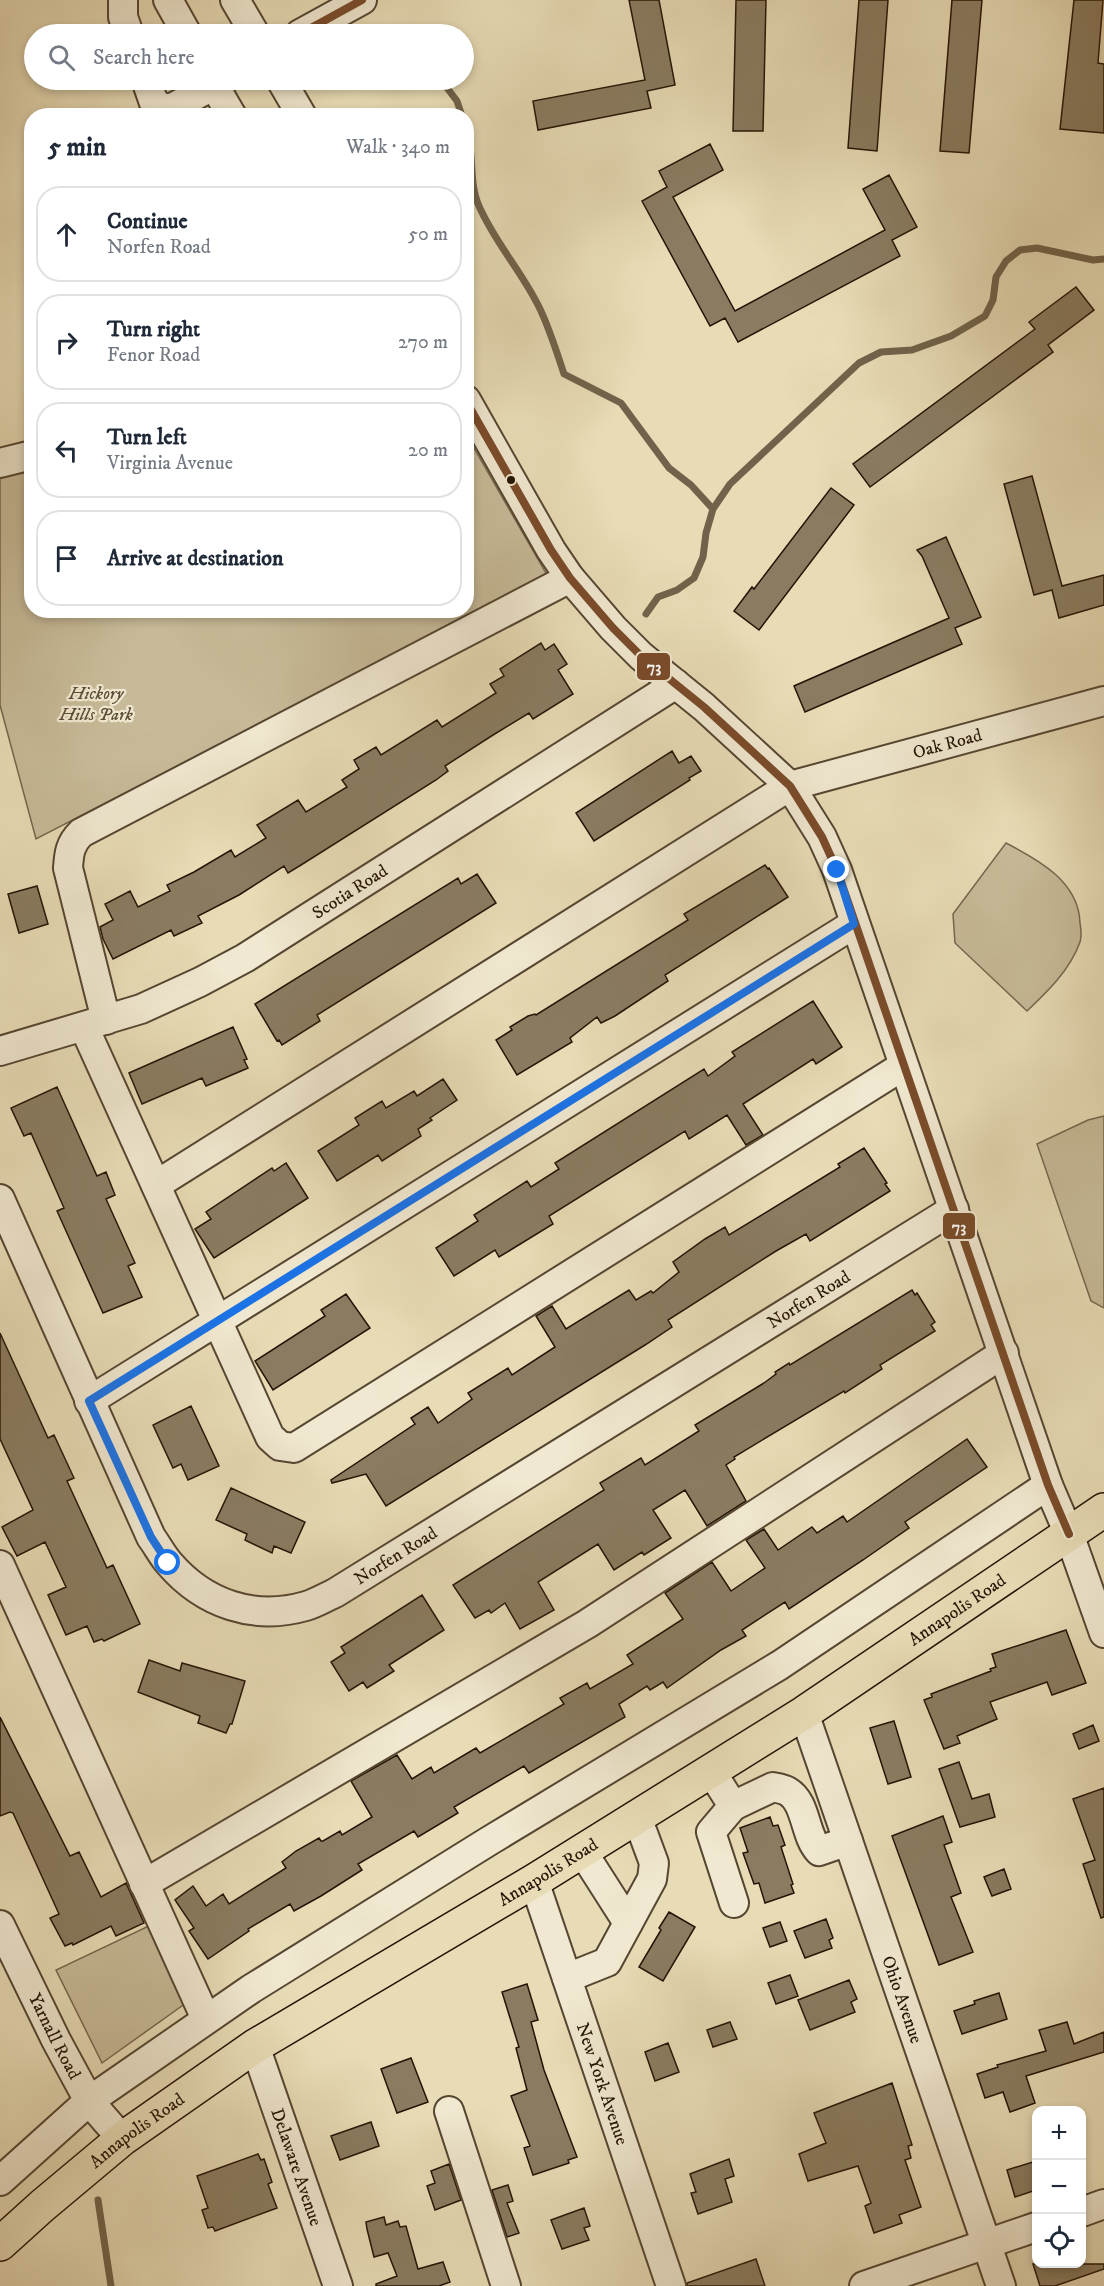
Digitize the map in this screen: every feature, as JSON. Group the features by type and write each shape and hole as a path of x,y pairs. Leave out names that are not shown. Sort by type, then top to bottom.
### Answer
{"main road":[{"name":"Annapolis Road","path":"0,2244 122,2139 255,2046 534,1881 804,1713 1104,1510"}],"street":[{"path":"123,0 125,24"},
{"path":"168,0 181,24"},
{"path":"235,0 249,24"},
{"path":"318,24 362,0"},
{"path":"149,90 154,103 164,108"},
{"path":"172,108 203,90"},
{"path":"221,90 228,108"},
{"path":"287,90 297,108"},
{"path":"474,414 551,550 570,578 612,628 641,656 676,684 790,786 822,837 837,870 1048,1485 1096,1588 1104,1633"},
{"path":"0,463 24,457"},
{"path":"570,578 81,833 73,840 69,852 68,868 95,1024 156,1185 270,1437 280,1446 294,1448 903,1066"},
{"name":"Scotia Road","path":"0,1051 141,1009 245,958 676,684"},
{"name":"Oak Road","path":"156,1185 790,786 1104,701"},
{"path":"89,1401 854,924"},
{"name":"Norfen Road","path":"0,1199 151,1537 168,1563 191,1585 219,1602 247,1611 281,1611 307,1606 335,1593 954,1209"},
{"path":"144,1884 587,1624 1004,1353"},
{"path":"0,2181 89,2101 251,1989 489,1841 780,1665 1048,1485"},
{"path":"0,1565 206,2019"},
{"name":"Ohio Avenue","path":"804,1713 1001,2286"},
{"path":"711,1771 733,1806"},
{"path":"734,1903 711,1832 733,1806 772,1787 788,1791 799,1806 813,1845 819,1851 848,1841"},
{"path":"567,1978 607,1962 652,1879 654,1863 637,1817"},
{"path":"582,1851 628,1923"},
{"name":"New York Avenue","path":"534,1881 671,2286"},
{"name":"Yarnall Road","path":"0,1925 56,2040 89,2101 122,2139"},
{"name":"Delaware Avenue","path":"255,2046 338,2286"},
{"path":"449,2111 506,2286"},
{"path":"1086,2211 1104,2204"},
{"path":"864,2286 1032,2228"}],"green space":[{"name":"Hickory Hills Park","path":"474,448 547,575 474,613"},
{"name":"Hickory Hills Park","path":"24,463 24,618 464,618 36,839 0,705 0,469"},
{"path":"1006,843 1044,865 1065,884 1078,908 1081,928 1080,942 1070,962 1050,988 1027,1011 955,943 953,914"},
{"path":"1104,1116 1104,1308 1091,1301 1037,1144 1088,1120"},
{"path":"155,1923 186,2003 102,2063 56,1970"}],"building":[{"path":"629,0 659,0 675,85 647,91 651,108 538,130 533,101 645,80"},
{"path":"736,0 766,0 763,131 733,131"},
{"path":"859,0 888,0 877,151 848,148"},
{"path":"952,0 982,0 969,153 940,151"},
{"path":"1074,0 1103,0 1098,63 1104,64 1104,133 1060,129"},
{"path":"710,144 723,170 673,197 735,311 885,230 863,189 889,175 917,227 892,240 900,256 738,342 725,318 710,326 642,201 667,187 659,171"},
{"path":"1076,287 1094,310 1048,345 1053,352 870,487 853,464 1035,329 1029,322"},
{"path":"1032,476 1062,586 1104,575 1104,605 1059,618 1052,590 1034,595 1004,484"},
{"path":"831,488 854,505 759,630 734,611 752,587 754,589"},
{"path":"946,537 981,617 955,628 962,644 805,712 794,686 949,618 922,556 917,550"},
{"path":"541,643 545,650 554,644 567,664 558,670 573,694 533,719 529,713 493,735 445,766 448,771 436,780 288,873 284,866 239,895 198,916 202,923 174,936 171,930 113,959 100,927 113,920 105,904 130,891 138,907 170,891 167,885 231,850 235,857 266,838 257,825 298,800 306,812 347,787 342,780 359,769 354,760 376,747 381,755 437,720 442,727 496,693 490,684 504,676 500,669"},
{"path":"672,751 679,763 691,756 701,771 594,841 576,813"},
{"path":"765,865 788,897 665,975 668,981 615,1016 601,1023 597,1017 570,1038 572,1042 517,1075 496,1040 512,1030 510,1027 528,1016 536,1015 688,920 684,914"},
{"path":"477,874 496,903 317,1015 320,1021 282,1045 279,1040 277,1041 255,1004 458,878 461,884"},
{"path":"37,886 48,924 19,933 8,894"},
{"path":"813,1001 842,1047 816,1064 813,1059 743,1104 763,1135 746,1145 727,1115 689,1139 685,1131 549,1216 553,1224 499,1257 495,1250 454,1276 436,1248 478,1221 474,1215 527,1181 531,1187 559,1169 555,1163 704,1069 708,1076 735,1056 732,1052"},
{"path":"233,1027 247,1059 244,1060 248,1068 206,1086 202,1078 142,1104 129,1073"},
{"path":"443,1079 457,1100 418,1129 421,1136 382,1161 378,1155 337,1181 318,1151 359,1125 355,1118 382,1101 386,1108 414,1091 417,1096"},
{"path":"57,1087 97,1176 106,1172 115,1195 106,1199 135,1263 128,1266 142,1297 103,1313 57,1211 64,1208 31,1133 24,1136 11,1108"},
{"path":"864,1148 890,1191 810,1241 806,1234 776,1251 668,1320 672,1327 645,1345 386,1506 366,1474 332,1483 331,1480 415,1424 411,1418 428,1407 438,1423 472,1399 468,1393 508,1368 512,1375 555,1347 536,1316 552,1306 566,1329 629,1290 636,1300 651,1291 653,1293 679,1272 673,1262 705,1239 725,1227 729,1235 840,1167 838,1164"},
{"path":"286,1163 308,1198 214,1258 195,1229 211,1219 206,1212 272,1168 274,1171"},
{"path":"912,1290 915,1295 917,1293 935,1322 931,1325 935,1331 880,1365 882,1369 845,1393 844,1391 734,1457 735,1459 726,1465 746,1501 707,1526 685,1490 653,1510 671,1538 644,1555 642,1552 614,1570 598,1544 538,1582 554,1610 520,1629 505,1603 491,1613 489,1610 475,1618 453,1585 604,1490 600,1483 641,1458 645,1465 699,1431 695,1425 764,1383 776,1374 775,1372"},
{"path":"346,1294 370,1328 273,1390 255,1361 325,1316 321,1310"},
{"path":"0,1333 48,1438 54,1435 74,1478 67,1481 107,1568 113,1565 140,1624 104,1641 102,1639 94,1642 87,1626 66,1635 48,1595 66,1587 45,1542 17,1556 2,1527 33,1510 0,1439"},
{"path":"191,1406 219,1466 188,1480 181,1464 173,1468 153,1425"},
{"path":"967,1439 987,1467 905,1522 909,1528 863,1560 789,1609 785,1602 742,1630 746,1636 721,1650 667,1688 663,1682 650,1690 647,1686 619,1704 625,1717 529,1773 524,1766 454,1807 458,1813 418,1837 414,1831 358,1864 362,1870 321,1896 294,1911 290,1904 248,1929 249,1931 208,1959 189,1931 194,1928 175,1900 193,1886 206,1906 223,1894 229,1904 286,1868 282,1862 296,1851 319,1838 323,1841 340,1831 342,1835 372,1817 351,1781 397,1755 412,1779 431,1767 434,1773 476,1748 480,1753 564,1704 560,1698 587,1683 590,1689 633,1664 627,1655 683,1619 665,1593 712,1562 731,1591 765,1568 746,1540 764,1529 778,1550 812,1527 817,1533 843,1516 847,1522"},
{"path":"231,1488 305,1522 291,1553 274,1546 272,1553 245,1540 247,1534 216,1520"},
{"path":"422,1595 444,1630 389,1665 394,1671 367,1688 363,1682 349,1691 331,1662 345,1653 341,1647"},
{"path":"1066,1630 1086,1683 1052,1695 1047,1682 990,1702 997,1719 957,1736 960,1743 944,1749 924,1700 932,1697 931,1694 991,1671 990,1669 996,1667 992,1654"},
{"path":"149,1660 180,1671 182,1663 245,1681 232,1724 226,1733 198,1723 200,1716 138,1692"},
{"path":"0,1717 70,1856 79,1852 101,1897 126,1883 144,1923 116,1936 111,1926 73,1945 72,1943 65,1946 50,1918 59,1914 13,1813 0,1816"},
{"path":"894,1721 911,1777 888,1784 870,1728"},
{"path":"1093,1725 1099,1741 1079,1749 1073,1734"},
{"path":"959,1762 972,1799 989,1794 995,1817 960,1827 939,1769"},
{"path":"1104,1788 1104,1917 1101,1918 1083,1864 1095,1860 1073,1799"},
{"path":"943,1816 952,1842 944,1845 961,1893 951,1897 973,1952 939,1965 892,1836"},
{"path":"770,1817 773,1826 778,1825 785,1845 781,1847 794,1893 765,1903 759,1883 754,1884 743,1853 748,1852 740,1828"},
{"path":"1004,1869 1011,1889 992,1896 984,1877"},
{"path":"669,1912 695,1927 663,1981 639,1967"},
{"path":"826,1919 833,1938 829,1940 832,1948 805,1958 794,1931"},
{"path":"780,1922 787,1941 770,1947 763,1928"},
{"path":"790,1975 798,1996 776,2004 768,1983"},
{"path":"849,1980 857,1999 851,2002 855,2012 810,2030 798,2000"},
{"path":"527,1984 538,2020 531,2022 544,2070 577,2157 568,2160 569,2163 533,2175 524,2148 530,2146 511,2096 527,2090 516,2048 519,2047 502,1992"},
{"path":"999,1993 1007,2019 962,2034 954,2011 975,2004 974,2001"},
{"path":"730,2022 737,2039 713,2047 707,2030"},
{"path":"1067,2022 1074,2044 1104,2032 1104,2052 1026,2076 1035,2103 1010,2112 1003,2092 985,2098 977,2074 998,2067 997,2065 1046,2051 1039,2030"},
{"path":"668,2043 679,2072 655,2081 645,2052"},
{"path":"411,2058 428,2102 397,2113 381,2069"},
{"path":"892,2083 912,2145 908,2146 911,2158 905,2160 921,2207 899,2215 902,2223 874,2233 865,2206 871,2203 858,2166 808,2181 799,2154 826,2143 814,2113"},
{"path":"371,2122 379,2146 340,2160 331,2136"},
{"path":"258,2154 261,2160 264,2159 272,2182 268,2184 277,2208 215,2231 213,2227 208,2228 202,2210 208,2208 197,2176"},
{"path":"729,2159 734,2176 725,2179 732,2202 698,2214 691,2193 696,2192 690,2174"},
{"path":"1032,2162 1032,2191 1015,2197 1007,2170"},
{"path":"449,2164 461,2200 435,2210 427,2186 435,2183 431,2171"},
{"path":"508,2185 513,2201 507,2203 519,2233 507,2237 492,2190"},
{"path":"584,2208 590,2226 584,2228 589,2240 562,2249 551,2220"},
{"path":"384,2217 386,2225 398,2221 400,2227 406,2226 418,2269 443,2262 450,2282 439,2286 376,2286 376,2284 397,2276 388,2253 374,2257 367,2229 366,2222"},
{"path":"756,2259 765,2286 687,2286 687,2283"},
{"path":"1086,2264 1104,2264 1104,2269 1055,2286 1040,2286 1034,2268 1086,2268"}],"waterway":[{"path":"449,90 459,108"},
{"path":"474,187 479,206 493,233 540,309 564,374 621,403 669,468 691,485 713,509"},
{"path":"646,614 658,597 677,590 694,578 703,557 706,533 713,509 730,484 859,363 881,352 912,350 951,336 985,316 993,300 996,277 1006,261 1020,250 1037,248 1093,260 1104,259"},
{"path":"98,2200 111,2286"}],"transit line":[{"name":"73","path":"318,24 362,0"},
{"name":"73","path":"474,415 551,550 570,578 613,628 641,656 704,707 790,786 822,837 837,870 1048,1485 1069,1534"}],"route":[{"path":"168,1563 151,1537 89,1401 854,924 837,870"}]}
